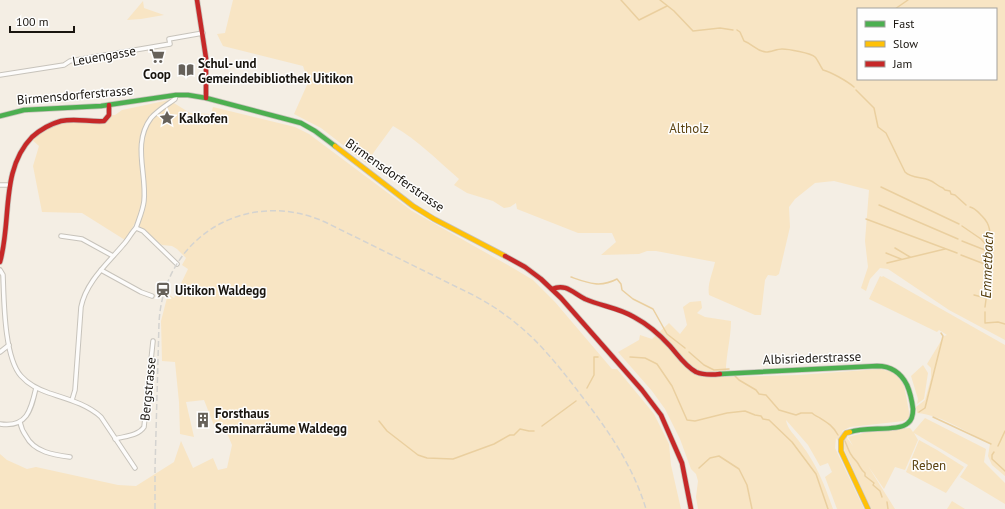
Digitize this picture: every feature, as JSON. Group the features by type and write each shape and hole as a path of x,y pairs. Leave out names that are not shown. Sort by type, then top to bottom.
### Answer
{"main road":[{"path":"197,0 206,58 206,98"},
{"name":"Birmensdorferstrasse","path":"0,116 28,109 109,105 176,95 188,95 286,118 308,127 413,206 525,267 552,288 642,390 661,415 682,464 690,509"},
{"path":"0,262 4,245 7,185 10,170 26,142 34,134 49,125 66,120 104,121 109,115 109,105"},
{"name":"Albisriederstrasse","path":"552,288 563,286 587,299 631,314 642,321 666,342 688,368 702,374 877,366 890,368 898,373 905,379 909,391 913,411 911,421 903,426 872,427 852,431 844,436 840,444 841,451 868,509"}],"street":[{"name":"Leuengasse","path":"0,75 64,65 70,61 170,44 169,39 202,34"},
{"path":"72,400 75,390 82,300 101,270 136,228 144,202 141,160 143,136 146,126 158,111 175,99 176,95"},
{"path":"0,185 7,185"},
{"path":"136,228 143,231 176,264"},
{"path":"61,236 82,239 113,256"},
{"path":"0,270 3,275 4,311 9,345 16,369 21,376 36,388 72,400 88,407 96,413 104,421 135,468"},
{"path":"101,270 141,292 152,296"},
{"name":"Bergstrasse","path":"115,439 139,433 144,427 153,341"},
{"path":"0,352 9,345"},
{"path":"0,424 13,424 20,422 29,412 36,388"},
{"path":"20,422 26,437 36,448 56,455 70,457"}],"green space":[{"name":"Altholz","path":"233,0 1005,0 1005,340 949,310 888,269 880,268 870,279 866,291 861,288 868,267 865,241 869,190 834,181 815,183 795,199 789,207 790,227 779,274 776,276 768,275 765,280 761,315 755,315 709,295 709,282 715,262 656,251 647,251 639,254 601,255 616,242 612,233 578,233 517,209 516,203 510,207 504,208 493,201 467,193 454,185 459,179 419,144 393,126 366,163 321,128 294,114 311,76 305,72 303,66 223,46 217,34 225,33"},
{"path":"143,1 144,8 164,15 127,20"},
{"path":"169,100 190,113 211,114 213,107 295,127 309,134 412,211 533,280 555,302 612,369 617,369 654,414 669,444 671,465 681,509 0,509 0,454 7,460 27,469 36,467 118,485 136,486 174,462 181,441 193,468 213,458 218,470 227,468 232,445 224,426 215,428 204,400 186,402 194,437 180,434 179,402 175,362 162,361 161,321 168,294 174,298 188,269 182,265 186,258 172,246 162,245 135,223 125,240 82,213 42,212 33,166 39,146 30,138 59,122 99,122 109,115 115,115 122,110"},
{"path":"880,276 883,276 1005,345 1005,476 992,465 988,456 990,444 936,417 917,413 916,407 925,400 931,378 931,368 927,364 944,336 947,335 939,330 937,332 869,299"},
{"path":"701,301 702,308 697,313 705,317 731,321 726,363 726,377 798,375 880,369 895,373 904,385 910,417 904,421 850,427 842,431 853,446 848,437 875,430 910,428 913,432 925,418 986,449 984,462 1005,483 1005,504 960,477 968,465 914,433 918,440 905,470 895,467 884,489 868,466 895,509 871,509 844,449 836,438 835,448 864,509 837,509 825,477 832,472 828,463 820,466 808,445 786,420 790,429 816,467 833,509 698,509 696,497 698,481 696,474 691,469 680,439 665,409 652,391 618,352 639,340 640,335 652,339 669,323 680,334 687,325 683,307 690,302"},
{"path":"923,365 928,373 924,399 917,404 918,399 911,376"},
{"name":"Reben","path":"919,440 964,467 946,493 906,472"},
{"name":"Reben","path":"952,501 965,509 947,509"}],"waterway":[{"path":"621,0 639,20 667,6"},
{"name":"Emmetbach","path":"660,0 674,11 693,31 720,28 733,30"},
{"path":"896,8 908,0"},
{"name":"Emmetbach","path":"737,30 740,32 744,41 757,49 766,52 785,49 809,54 816,58 823,70 839,77 854,87"},
{"name":"Emmetbach","path":"856,90 874,108 878,127 886,133 905,172 907,174 931,181 945,190 950,191 951,194 955,195 966,205"},
{"path":"881,187 959,224"},
{"path":"879,205 958,239"},
{"name":"Emmetbach","path":"970,207 976,210 985,220 990,230 990,269 985,307"},
{"path":"866,219 957,253"},
{"path":"962,226 981,239 988,247"},
{"path":"962,241 990,252"},
{"path":"895,248 910,257"},
{"path":"887,263 945,249"},
{"path":"886,253 901,259"},
{"path":"961,255 987,265"},
{"path":"571,277 594,284 611,282 617,279 621,284 622,290 633,299 653,309 667,334 685,348"},
{"path":"974,295 986,298"},
{"name":"Emmetbach","path":"985,312 985,323 998,322 1005,324"},
{"path":"919,412 925,408 943,336 941,333"},
{"path":"689,352 704,365 714,370 729,369"},
{"path":"587,388 594,375 594,357 598,357"},
{"path":"630,357 645,358 657,364 672,386 687,420 695,421 727,413 745,411 769,420 792,442 816,474 828,509"},
{"path":"735,376 756,390 759,394 766,395 779,410 796,415 801,413 812,413 830,425 838,435"},
{"path":"542,426 576,401"},
{"path":"933,417 991,444"},
{"path":"379,421 387,431 418,455 427,458 453,459 494,444 510,435 514,435 520,429 534,431"},
{"name":"Emmetbach","path":"998,446 1005,431"},
{"path":"845,441 851,455 865,473 865,476 874,483 873,485 880,491 882,497"},
{"name":"Emmetbach","path":"994,452 992,459 1005,471"},
{"path":"699,468 710,458 719,456 739,469 747,485 752,509"},
{"path":"887,502 888,509"}],"railway":[{"path":"155,509 159,323 164,293 176,266 193,244 214,227 239,216 267,211 296,213 325,222 475,296 510,318 550,356 596,415 629,467 646,509"}],"traffic: fast":[{"path":"0,116 24,110 101,106 176,95 188,95 206,98 301,123 315,131 335,146"},
{"path":"720,374 877,366 887,367 899,374 907,385 913,409 909,422 904,426 864,429 850,432"}],"traffic: slow":[{"path":"335,146 413,206 434,219 505,256"},
{"path":"850,432 846,433 841,440 841,451 868,509"}],"traffic: jam":[{"path":"197,0 206,58 206,98"},
{"path":"0,262 4,246 8,196 11,180 15,165 22,150 35,134 57,122 72,120 104,121 109,115 109,105"},
{"path":"505,256 525,267 541,279 561,298 642,390 661,415 682,463 691,509"},
{"path":"552,289 557,287 565,288 597,304 628,314 644,323 658,334 692,370 710,375 720,374"}],"place":[{"name":"Coop","path":"157,56"},
{"name":"Schul- und Gemeindebibliothek Uitikon","path":"186,70"},
{"name":"Kalkofen","path":"167,118"},
{"name":"Uitikon Waldegg","path":"163,290"},
{"name":"Forsthaus Seminarräume Waldegg","path":"203,420"}]}
